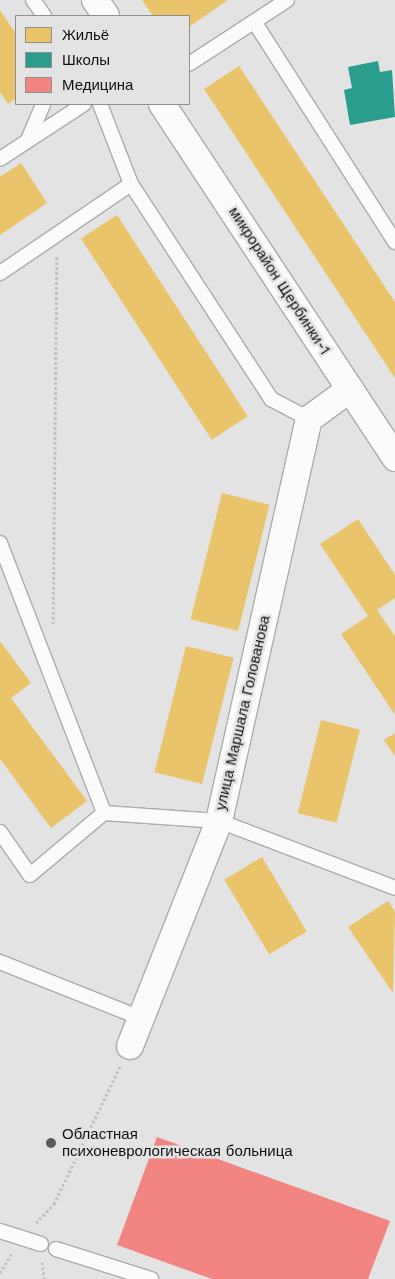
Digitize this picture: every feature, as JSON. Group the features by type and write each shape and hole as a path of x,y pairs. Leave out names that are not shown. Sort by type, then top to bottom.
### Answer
{"street":[{"path":"95,0 105,15"},
{"name":"микрорайон Щербинки-1","path":"163,105 395,458"},
{"path":"309,419 350,389"},
{"name":"улица Маршала Голованова","path":"130,1046 219,821 309,419"}],"lane":[{"path":"33,0 43,15"},
{"path":"190,63 287,0"},
{"path":"254,22 395,242"},
{"path":"28,140 43,105"},
{"path":"0,159 82,105"},
{"path":"100,105 131,184 271,399 309,419"},
{"path":"0,273 131,184"},
{"path":"0,543 104,812"},
{"path":"0,832 30,875 104,812 219,821 395,888"},
{"path":"0,962 141,1018"},
{"path":"0,1231 40,1244"},
{"path":"56,1249 151,1279"}],"path":[{"path":"52,631 58,232"},
{"path":"0,1273 21,1238 54,1204 130,1046"}],"building: Жильё":[{"path":"142,0 228,0 190,26 190,15 152,15"},
{"path":"0,10 15,32 15,99 8,104 0,92"},
{"path":"239,66 395,302 395,378 204,89"},
{"path":"21,163 47,203 0,235 0,177"},
{"path":"117,215 248,416 212,440 81,238"},
{"path":"222,493 270,505 238,631 191,619"},
{"path":"358,519 395,575 395,598 377,610 395,636 395,715 341,634 368,616 320,544"},
{"path":"0,641 31,683 11,698 87,801 51,828 0,759"},
{"path":"186,646 234,658 202,784 155,772"},
{"path":"321,720 360,730 337,823 298,813"},
{"path":"395,733 395,756 384,740"},
{"path":"262,857 307,932 269,954 224,880"},
{"path":"388,901 395,912 393,993 348,927"}],"building: Школы":[{"path":"378,61 380,72 392,70 395,117 350,125 344,90 352,88 348,67"}],"building: Медицина":[{"path":"157,1137 390,1221 368,1279 212,1279 117,1245"}],"place":[{"name":"Областная психоневрологическая больница","path":"51,1143"}]}
